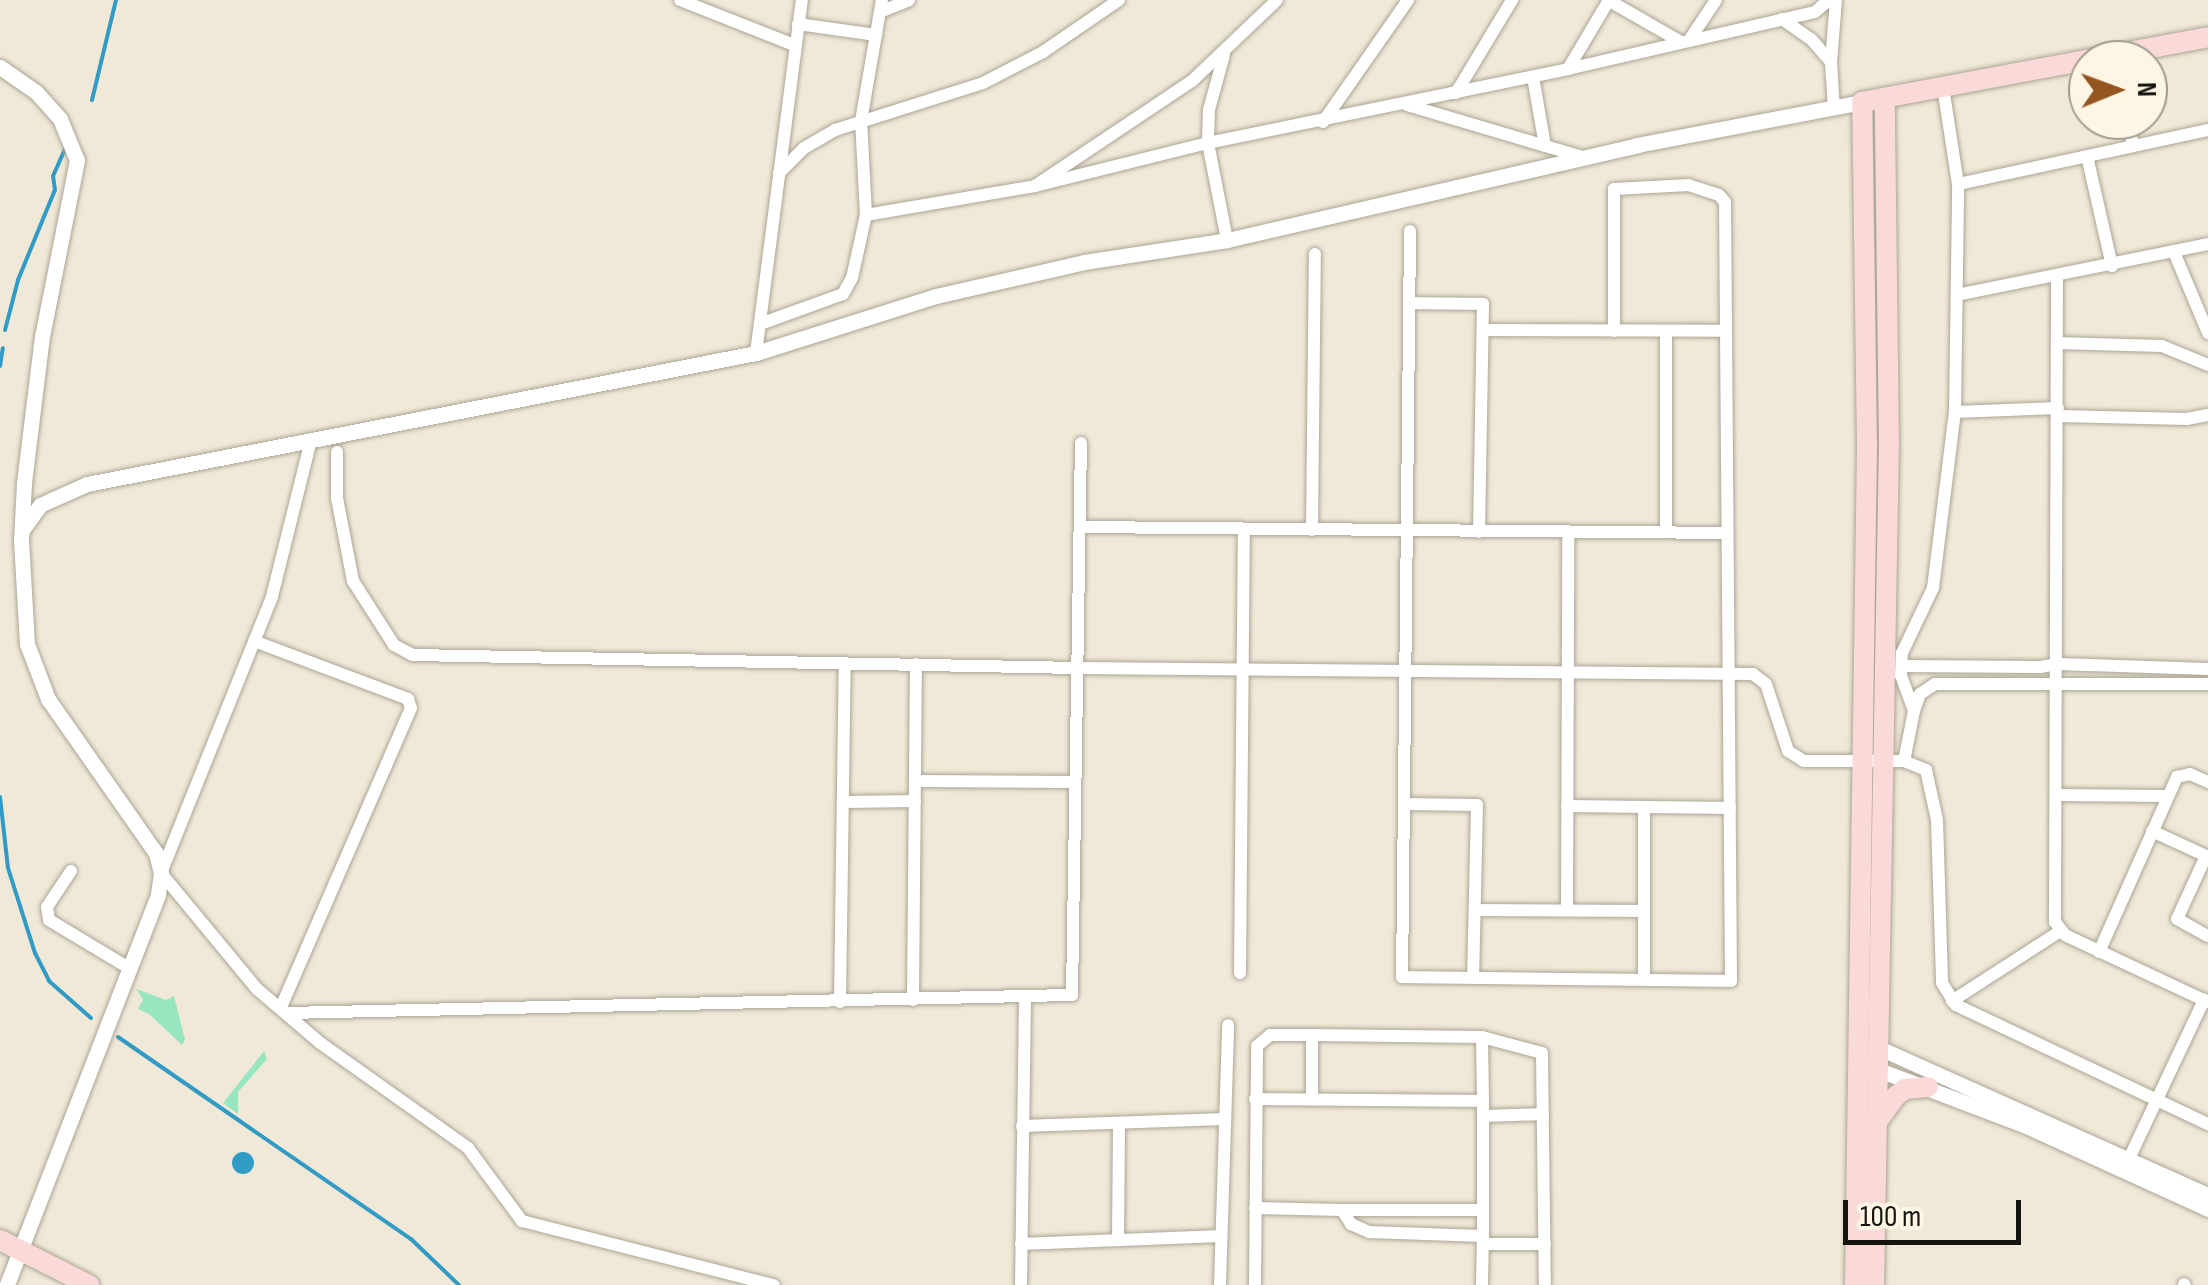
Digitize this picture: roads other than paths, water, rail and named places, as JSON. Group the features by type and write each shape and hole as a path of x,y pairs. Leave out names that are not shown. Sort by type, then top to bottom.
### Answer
{"main road":[{"path":"2168,46 2208,37"},
{"path":"1874,1285 1876,1123 1868,1066 1878,1046 1862,102 2068,66"},
{"path":"1855,1285 1868,1066 1872,761 1889,446 1885,98"},
{"path":"1876,1123 1906,1089 1928,1087"},
{"path":"0,1240 89,1285"}],"street":[{"path":"680,0 794,46"},
{"path":"756,353 802,0"},
{"path":"760,324 843,294 854,271 866,215 861,121 881,6 909,0"},
{"path":"1035,186 1124,130 1225,53 1277,0"},
{"path":"1323,122 1408,0"},
{"path":"1456,92 1512,0"},
{"path":"1568,69 1609,0 1686,41"},
{"path":"1686,41 1716,0"},
{"path":"866,215 1035,186 1208,143 1534,77 1815,12 1829,0"},
{"path":"1834,109 1831,62 1836,0"},
{"path":"779,173 818,139 861,121 983,83 1044,52 1117,1"},
{"path":"1782,19 1811,39 1831,62"},
{"path":"798,24 876,34"},
{"path":"1225,53 1208,110 1208,143 1227,240"},
{"path":"0,67 36,92 60,119 77,160 41,343 22,530 24,622 38,678 54,708 156,853 160,872 158,895 7,1285"},
{"path":"1534,77 1545,146"},
{"path":"1914,711 1902,653 1932,588 1955,412 1958,184 1944,87"},
{"path":"22,530 40,505 86,484 756,353 936,296 1084,262 1227,240 1582,157 1862,102"},
{"path":"1403,104 1582,157"},
{"path":"1958,184 2208,130"},
{"path":"2132,140 2133,145"},
{"path":"2087,156 2112,266"},
{"path":"1410,230 1402,977 1731,981 1725,202 1710,190 1690,185 1614,189 1614,331"},
{"path":"1957,294 2208,244"},
{"path":"2174,252 2208,332"},
{"path":"1312,530 1315,254"},
{"path":"2057,277 2055,922 2060,930 2099,952 2206,1001 2127,1164"},
{"path":"1409,304 1483,304 1480,532"},
{"path":"1483,330 1725,332"},
{"path":"1666,331 1666,532"},
{"path":"2058,342 2162,346 2208,366"},
{"path":"1955,412 2058,412 2187,419 2208,415"},
{"path":"160,872 272,598 311,440"},
{"path":"284,1011 1072,996 1081,443"},
{"path":"337,452 337,498 353,581 388,638 403,651 434,657 1754,674 1766,684 1788,751 1804,761 1904,761 1926,770 1937,820 1942,983 1952,1001 2208,1124"},
{"path":"1080,527 1727,533"},
{"path":"1240,973 1244,529"},
{"path":"1567,910 1568,531"},
{"path":"254,640 410,703 284,1011"},
{"path":"840,1002 845,663"},
{"path":"913,1000 916,664"},
{"path":"1902,666 2058,664 2208,669"},
{"path":"1904,761 1920,694 1935,684 2039,683 2058,688 2069,684 2208,684"},
{"path":"2099,952 2168,796 2182,774 2208,782"},
{"path":"915,781 1076,782"},
{"path":"2056,795 2168,796"},
{"path":"844,802 915,801"},
{"path":"1404,804 1477,805 1473,978"},
{"path":"1568,806 1730,808"},
{"path":"1644,807 1644,980"},
{"path":"2152,831 2206,856 2177,919 2208,936"},
{"path":"71,871 47,907 49,920 129,968"},
{"path":"160,872 257,989 319,1042 468,1148 522,1221 767,1284"},
{"path":"1475,910 1644,910"},
{"path":"1952,1001 2060,930"},
{"path":"1021,1285 1024,998"},
{"path":"1220,1285 1228,1024"},
{"path":"1312,1035 1312,1098"},
{"path":"1255,1285 1255,1054 1260,1040 1312,1035 1482,1036 1542,1053 1544,1285"},
{"path":"1482,1036 1482,1285"},
{"path":"1878,1046 2127,1164 2208,1209"},
{"path":"1868,1066 2208,1195"},
{"path":"1255,1099 1312,1098 1543,1114"},
{"path":"1022,1126 1225,1120"},
{"path":"1118,1240 1119,1123"},
{"path":"1255,1208 1483,1210"},
{"path":"1342,1210 1351,1224 1369,1232 1544,1244"},
{"path":"1022,1244 1221,1236"}],"water":[{"path":"243,1152 251,1155 251,1171 243,1174 235,1171 232,1163 235,1155"}],"waterway":[{"path":"92,100 116,0"},
{"path":"5,330 18,280 55,190 53,176 65,149"},
{"path":"0,366 3,348"},
{"path":"0,797 8,868 35,953 49,981 91,1018"},
{"path":"118,1037 411,1239 459,1285"}]}
